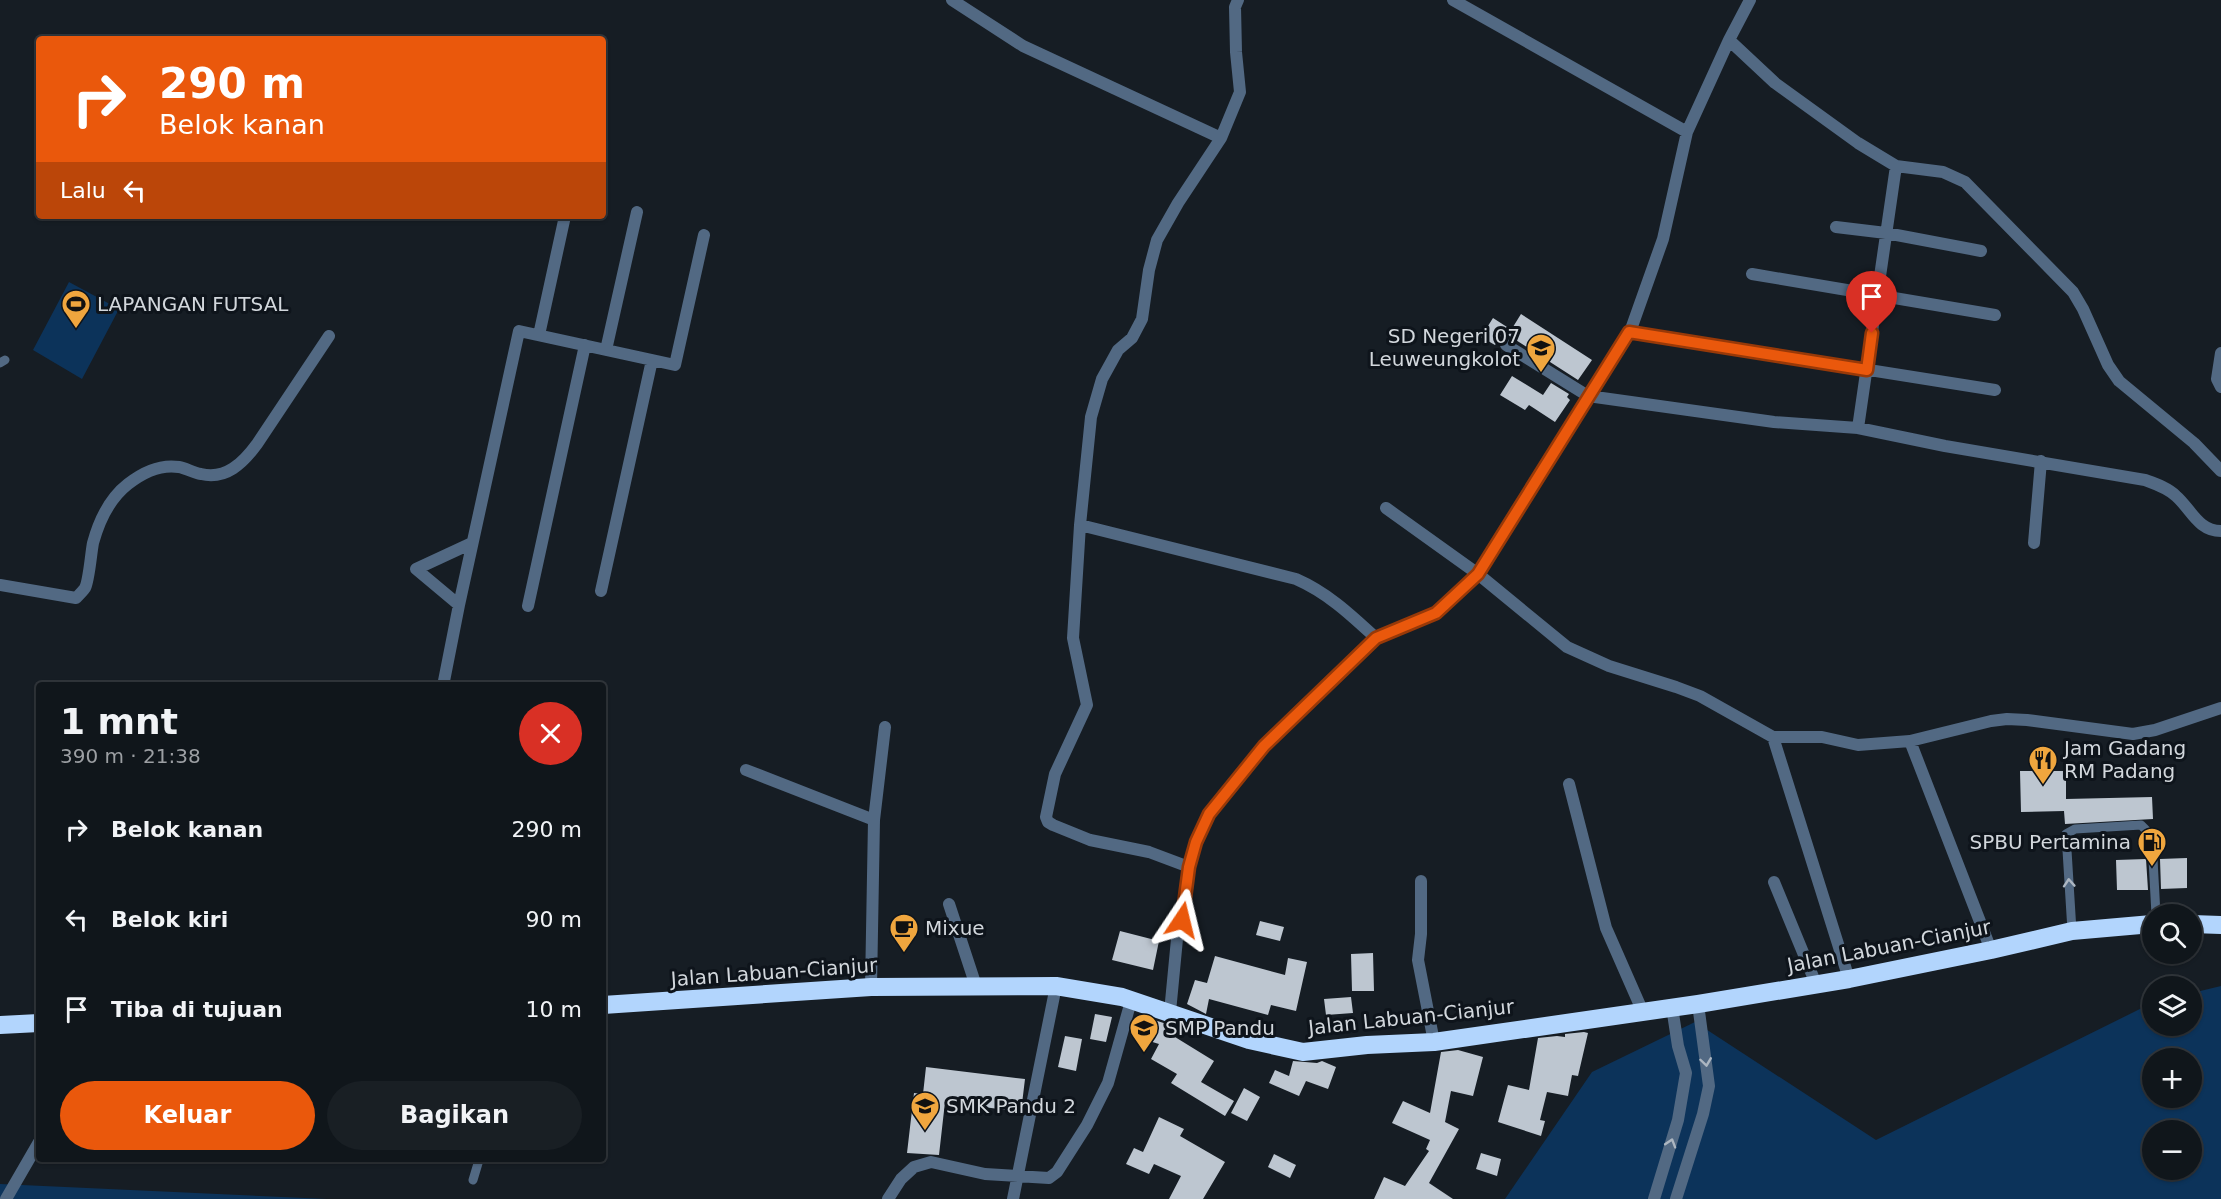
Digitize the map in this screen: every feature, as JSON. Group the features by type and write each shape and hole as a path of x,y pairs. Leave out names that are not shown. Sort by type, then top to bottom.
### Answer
{"highway":[{"path":"2202,924 2221,925"},
{"name":"Jalan Labuan-Cianjur","path":"606,1005 871,987 1056,986 1106,993 1170,1012 1249,1040 1303,1052 1367,1045 1434,1042 1642,1010 1698,1004 1849,979 2072,931 2142,925"},
{"path":"0,1025 36,1023"}],"street":[{"path":"952,0 1023,46 1221,138"},
{"path":"1189,867 1149,852 1090,840 1053,825 1046,817 1054,774 1087,705 1073,638 1080,525 1091,417 1102,379 1118,350 1132,338 1142,319 1149,270 1157,240 1178,203 1221,138 1240,92 1235,7 1238,0"},
{"path":"1453,0 1687,132"},
{"path":"1170,1012 1177,939 1186,901 1189,867 1196,842 1209,814 1264,746 1376,638 1436,613 1478,574 1629,332 1663,239 1687,132 1750,0"},
{"path":"1729,40 1775,83 1858,143 1896,166 1943,172 1965,182 2073,292 2108,365 2119,381 2194,443 2221,471"},
{"path":"1858,428 1896,166"},
{"path":"606,350 636,212"},
{"path":"539,335 564,219"},
{"path":"1836,227 1886,233 1980,251"},
{"path":"444,682 519,331 675,365 704,235"},
{"path":"1752,274 1877,297 1995,315"},
{"path":"1629,332 1995,390"},
{"path":"0,585 76,598 86,586 94,541 104,514 126,485 153,469 179,467 208,475 228,472 247,459 329,336"},
{"path":"528,606 585,345"},
{"path":"1506,345 1588,396 1774,422 1858,428 1945,446 2041,461 2154,483 2175,495 2199,523 2214,531 2221,531"},
{"path":"2221,353 2217,379 2221,387"},
{"path":"601,591 652,360"},
{"path":"2034,543 2041,461"},
{"path":"1386,508 1478,574 1567,647 1598,662 1700,696 1773,737 1822,737 1858,746 1910,741 2007,719 2133,734 2155,730 2221,708"},
{"path":"1080,525 1296,579 1316,588 1338,603 1376,638"},
{"path":"459,605 416,569 472,543"},
{"path":"871,987 874,820 885,727"},
{"path":"1773,737 1849,979"},
{"path":"1910,741 1991,950"},
{"path":"746,770 874,820"},
{"path":"1569,784 1606,928 1642,1010"},
{"path":"1421,881 1421,934 1418,960 1434,1042"},
{"path":"1774,882 1816,984"},
{"path":"949,904 976,986"},
{"path":"1013,1199 1056,986"},
{"path":"888,1199 901,1179 914,1167 931,1162 985,1174 1050,1178 1058,1172 1087,1125 1108,1083 1131,1001"},
{"path":"1676,1199 1697,1134 1709,1086 1698,1004"},
{"path":"1654,1199 1678,1120 1686,1073 1678,1046 1672,1007"},
{"path":"6,1199 36,1147"}],"lane":[{"path":"2072,931 2066,834 2075,829 2140,825 2148,835"},
{"path":"2153,859 2155,904"},
{"path":"473,1180 478,1162"}],"shaded area":[{"name":"LAPANGAN FUTSAL","path":"69,282 119,309 82,379 33,350"},
{"path":"2221,986 2221,1199 1505,1199 1592,1072 1695,1022 1876,1140 2142,1008 2142,1036 2202,1036 2202,991"},
{"path":"0,1184 327,1199 0,1199"}],"building":[{"path":"1521,314 1592,360 1578,380 1508,335"},
{"path":"1493,318 1507,327 1495,345 1481,337"},
{"path":"1512,376 1543,395 1551,383 1569,394 1567,397 1570,400 1555,422 1529,405 1525,410 1500,395"},
{"path":"2020,771 2066,771 2066,799 2152,797 2153,819 2065,824 2064,811 2021,812"},
{"path":"2187,858 2187,888 2161,889 2160,859"},
{"path":"2146,859 2148,890 2117,890 2116,860"},
{"path":"1260,921 1284,927 1280,941 1256,935"},
{"path":"1120,931 1159,941 1153,970 1112,960"},
{"path":"1373,953 1374,991 1352,991 1351,954"},
{"path":"1215,956 1285,975 1288,958 1307,962 1296,1011 1271,1005 1268,1015 1209,999 1206,1014 1187,1004 1195,980 1207,983"},
{"path":"1351,997 1353,1013 1326,1015 1324,999"},
{"path":"1095,1014 1112,1017 1106,1042 1090,1039"},
{"path":"1142,1016 1179,1028 1175,1037 1214,1061 1201,1082 1234,1101 1225,1116 1171,1083 1177,1074 1151,1059 1159,1044 1136,1037"},
{"path":"1588,1033 1578,1076 1572,1075 1568,1096 1547,1092 1540,1120 1545,1121 1541,1136 1498,1122 1508,1085 1529,1090 1538,1038 1565,1037 1565,1034"},
{"path":"1065,1036 1082,1039 1076,1071 1058,1067"},
{"path":"1458,1050 1483,1057 1473,1096 1451,1091 1445,1122 1459,1129 1429,1183 1453,1199 1374,1199 1384,1177 1405,1186 1429,1151 1426,1149 1430,1140 1392,1123 1403,1101 1430,1113 1441,1052"},
{"path":"1293,1061 1317,1063 1322,1061 1336,1067 1328,1089 1306,1081 1299,1096 1269,1083 1275,1070 1289,1076"},
{"name":"SMK Pandu 2","path":"926,1067 1025,1079 1021,1112 945,1102 939,1155 907,1153 914,1093 923,1094"},
{"path":"1244,1088 1260,1097 1247,1121 1231,1113"},
{"path":"1159,1117 1184,1129 1180,1136 1225,1162 1203,1199 1169,1199 1181,1176 1154,1164 1149,1174 1126,1164 1134,1148 1143,1152"},
{"path":"1481,1153 1501,1159 1497,1176 1476,1169"},
{"path":"1274,1154 1296,1165 1290,1178 1268,1167"}],"place":[{"name":"LAPANGAN FUTSAL","path":"76,330"},
{"name":"SD Negeri 07 Leuweungkolot","path":"1541,374"},
{"name":"Jam Gadang RM Padang","path":"2043,786"},
{"name":"SPBU Pertamina","path":"2152,868"},
{"name":"Mixue","path":"904,954"},
{"name":"SMP Pandu","path":"1144,1054"},
{"name":"SMK Pandu 2","path":"925,1132"}],"route":[{"path":"1182,920 1189,867 1196,842 1209,814 1264,746 1376,638 1436,613 1478,574 1629,332 1867,370 1872,333"}]}
